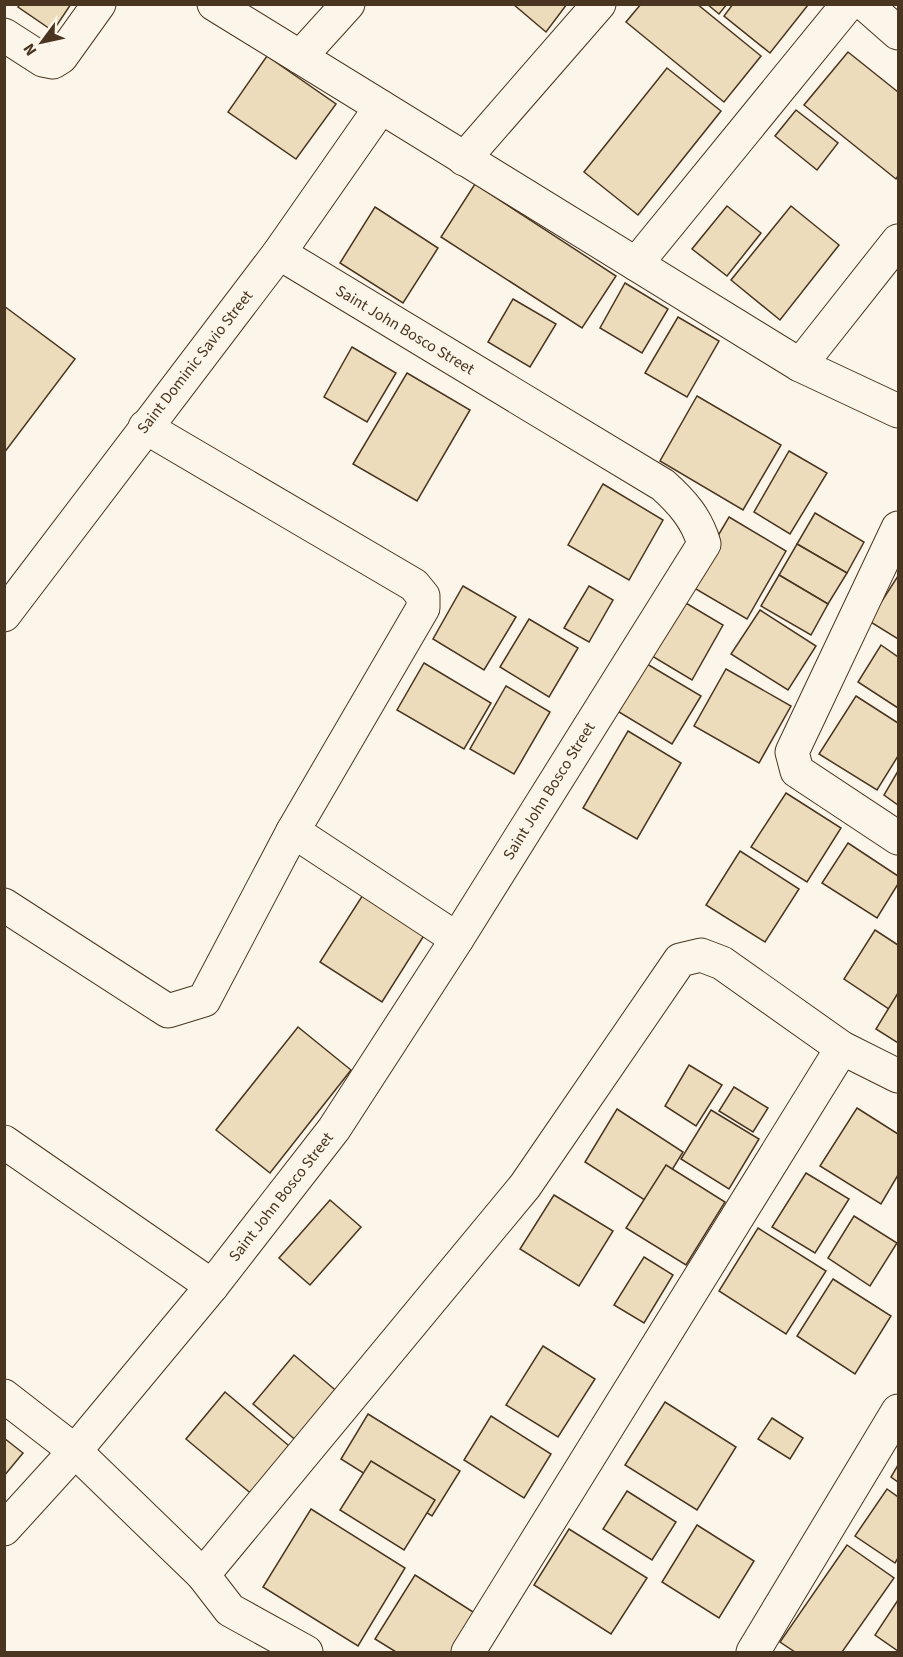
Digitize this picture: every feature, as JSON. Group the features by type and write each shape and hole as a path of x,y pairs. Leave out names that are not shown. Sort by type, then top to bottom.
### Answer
{"street":[{"path":"4,35 43,60 53,62 61,57 99,4"},
{"path":"214,4 800,365 898,411"},
{"path":"300,57 348,4"},
{"path":"464,159 599,4"},
{"path":"636,264 848,4"},
{"path":"865,4 898,33"},
{"name":"Saint Dominic Savio Street","path":"6,610 279,253 381,107"},
{"path":"800,365 898,241"},
{"name":"Saint John Bosco Street","path":"4,1529 75,1451 212,1286 334,1129 457,939 704,544 699,526 677,498 663,485 279,253"},
{"path":"4,905 168,1011 182,1009 204,1000 293,831 423,608 423,596 414,585 145,427"},
{"path":"898,528 792,753 797,771 898,838"},
{"path":"293,831 457,939"},
{"path":"203,1575 525,1186 680,960 701,955 722,963 842,1048 898,1076"},
{"path":"468,1653 842,1048"},
{"path":"4,1142 212,1286"},
{"path":"4,1396 75,1451 203,1575 230,1610 306,1653"},
{"path":"753,1653 898,1410"}],"building":[{"path":"20,4 71,4 53,31 18,7"},
{"path":"513,4 567,4 546,32"},
{"path":"641,4 697,4 761,56 724,102 626,22"},
{"path":"707,4 727,4 719,14"},
{"path":"733,4 808,5 770,53 724,16"},
{"path":"848,52 898,92 898,176 896,179 804,105"},
{"path":"267,56 336,104 296,159 228,112"},
{"path":"667,68 721,111 638,215 584,172"},
{"path":"796,110 838,143 817,170 775,136"},
{"path":"475,184 616,276 582,328 441,237"},
{"path":"727,206 761,233 727,276 692,249"},
{"path":"791,206 839,245 780,320 731,280"},
{"path":"375,207 438,248 403,303 340,263"},
{"path":"625,283 668,309 642,353 600,328"},
{"path":"513,299 556,324 530,367 488,342"},
{"path":"4,306 75,359 4,453"},
{"path":"678,317 719,341 687,397 645,373"},
{"path":"352,347 396,373 367,422 324,397"},
{"path":"407,373 470,410 417,501 353,464"},
{"path":"697,396 781,445 743,510 660,461"},
{"path":"789,451 827,473 790,534 754,512"},
{"path":"603,484 663,520 629,580 568,545"},
{"path":"815,513 864,542 847,573 797,544"},
{"path":"729,517 786,551 747,619 689,585"},
{"path":"797,544 847,573 828,604 779,575"},
{"path":"779,575 828,604 811,635 761,606"},
{"path":"898,576 898,639 869,621"},
{"path":"463,586 516,617 484,670 433,639"},
{"path":"589,586 613,600 589,642 564,628"},
{"path":"679,599 723,625 692,680 647,653"},
{"path":"760,610 816,646 788,690 731,654"},
{"path":"529,619 578,648 549,697 500,667"},
{"path":"881,645 898,657 898,708 858,682"},
{"path":"637,658 701,696 672,744 609,706"},
{"path":"424,663 491,703 464,749 397,710"},
{"path":"726,669 791,706 759,763 694,726"},
{"path":"506,686 550,712 514,774 470,749"},
{"path":"856,696 898,723 898,756 877,790 819,754"},
{"path":"628,731 681,763 637,839 583,808"},
{"path":"898,771 898,805 884,795"},
{"path":"786,793 841,828 807,882 751,847"},
{"path":"848,843 898,876 898,884 877,918 822,883"},
{"path":"740,851 799,889 765,942 706,905"},
{"path":"368,887 430,926 382,1002 320,962"},
{"path":"875,930 898,945 898,1015 844,979"},
{"path":"898,993 898,1043 876,1029"},
{"path":"298,1027 351,1070 270,1173 216,1130"},
{"path":"689,1065 722,1085 696,1126 665,1106"},
{"path":"734,1087 768,1108 753,1132 719,1111"},
{"path":"857,1108 898,1134 898,1175 881,1204 820,1166"},
{"path":"617,1109 683,1152 651,1204 585,1162"},
{"path":"711,1110 759,1139 729,1189 681,1159"},
{"path":"666,1165 725,1202 686,1265 626,1228"},
{"path":"806,1173 849,1199 815,1253 772,1227"},
{"path":"554,1195 613,1231 579,1286 520,1249"},
{"path":"330,1200 361,1227 310,1285 279,1258"},
{"path":"854,1216 897,1243 870,1286 828,1258"},
{"path":"758,1228 826,1271 786,1334 719,1291"},
{"path":"644,1257 673,1275 644,1323 614,1305"},
{"path":"833,1279 891,1316 855,1374 797,1336"},
{"path":"543,1346 595,1379 558,1437 506,1405"},
{"path":"294,1355 346,1399 305,1448 253,1404"},
{"path":"225,1392 294,1450 254,1496 186,1439"},
{"path":"665,1402 736,1447 697,1510 625,1465"},
{"path":"368,1414 460,1471 432,1516 341,1459"},
{"path":"491,1416 551,1454 524,1498 464,1460"},
{"path":"772,1418 803,1438 790,1459 758,1439"},
{"path":"4,1438 23,1453 4,1476"},
{"path":"371,1461 435,1500 404,1550 340,1510"},
{"path":"898,1465 898,1482 891,1477"},
{"path":"887,1489 898,1497 898,1558 895,1563 855,1536"},
{"path":"627,1491 676,1522 652,1560 603,1529"},
{"path":"311,1509 405,1568 358,1646 263,1587"},
{"path":"697,1525 754,1561 719,1618 662,1582"},
{"path":"569,1529 647,1578 611,1634 534,1585"},
{"path":"847,1545 894,1578 842,1652 795,1652 780,1642"},
{"path":"415,1575 481,1617 459,1652 396,1652 375,1639"},
{"path":"898,1600 898,1651 875,1635"}]}
